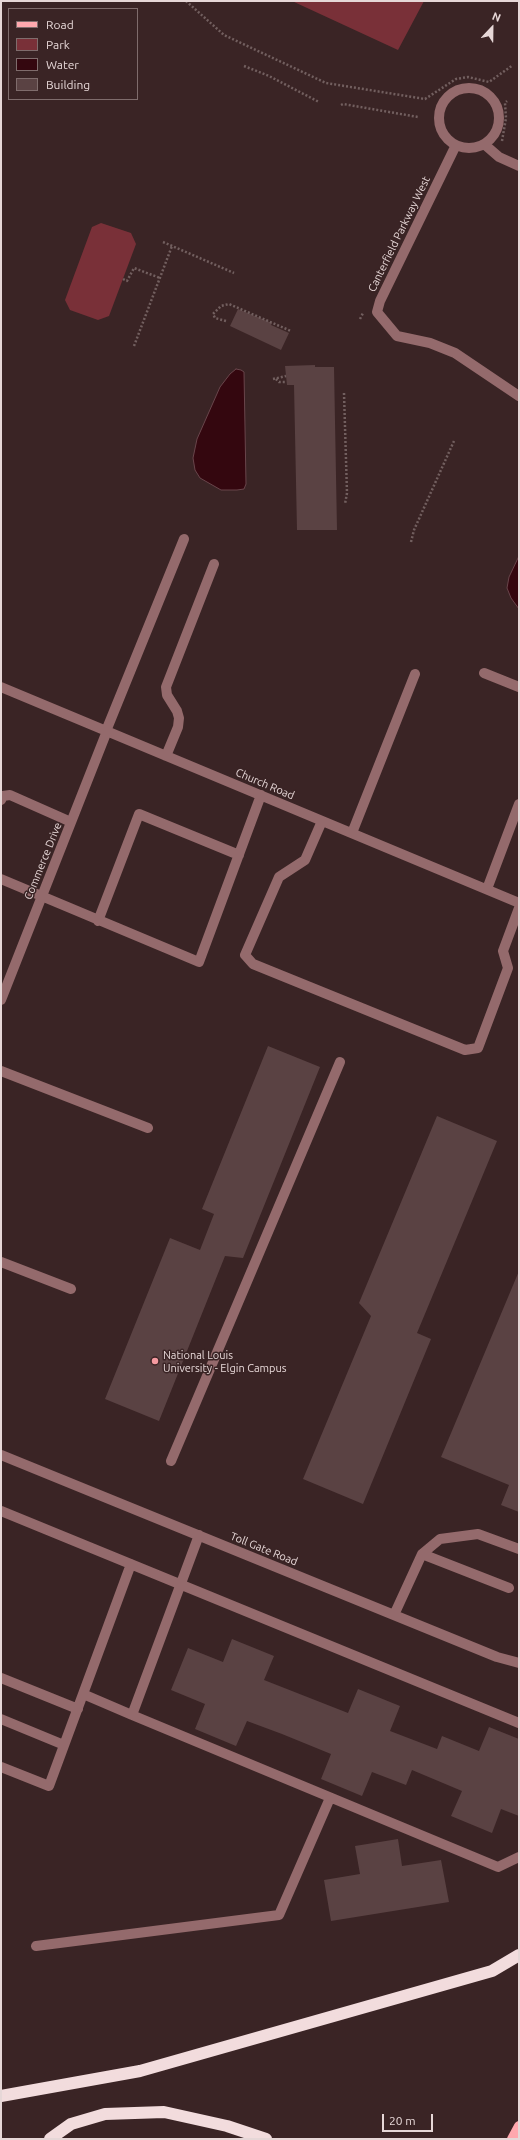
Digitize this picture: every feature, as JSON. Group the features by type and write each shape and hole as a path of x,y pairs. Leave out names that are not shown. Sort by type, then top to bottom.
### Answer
{"highway":[{"path":"1,2096 140,2071 492,1970 519,1955"},
{"path":"50,2139 71,2124 105,2114 164,2112 227,2126 266,2139"}],"main road":[{"path":"512,2139 519,2126"}],"street":[{"path":"466,88 475,89 492,99 497,108 499,118 497,128 492,137 484,144 466,148 456,145 442,132 439,124 439,114 442,105 448,97 456,91 466,88"},
{"path":"484,144 499,157 519,166"},
{"name":"Canterfield Parkway West","path":"456,145 380,301 377,312 397,336 430,343 455,353 519,396"},
{"name":"Commerce Drive","path":"1,1000 184,539"},
{"path":"166,756 178,727 179,718 177,711 167,695 166,687 169,674 214,564"},
{"path":"484,673 519,688"},
{"path":"352,833 415,674"},
{"name":"Church Road","path":"1,686 519,903"},
{"path":"2,798 10,795 71,822"},
{"path":"1,879 98,921 199,962 261,796"},
{"path":"487,889 519,804"},
{"path":"98,921 139,814 238,855"},
{"path":"322,821 305,860 279,878 245,954 253,964 465,1050 478,1048 508,968 504,950 519,908"},
{"path":"171,1461 340,1062"},
{"path":"1,1071 148,1128"},
{"path":"1,1262 71,1289"},
{"name":"Toll Gate Road","path":"1,1457 198,1535 497,1657 519,1663"},
{"path":"1,1511 519,1723"},
{"path":"394,1615 422,1554 440,1539 478,1534 519,1549"},
{"path":"132,1715 198,1535"},
{"path":"422,1554 509,1588"},
{"path":"1,1767 49,1786 131,1564"},
{"path":"1,1678 78,1709"},
{"path":"83,1694 498,1867 519,1857"},
{"path":"1,1719 64,1745"},
{"path":"36,1946 279,1915 330,1798"}],"path":[{"path":"186,1 224,35 326,82 425,99 456,79 468,77 489,82 514,65"},
{"path":"244,66 269,76 319,102"},
{"path":"502,144 501,136 506,118 505,103 507,101"},
{"path":"341,105 418,117"},
{"path":"164,242 234,273"},
{"path":"134,346 172,246"},
{"path":"123,279 127,281 134,268 160,278"},
{"path":"226,321 215,318 213,314 221,306 230,304 291,331"},
{"path":"285,382 279,382 274,379 278,376 286,376"},
{"path":"344,393 347,494 345,504"},
{"path":"411,542 414,530 454,441"}],"green space":[{"path":"292,1 424,1 398,50"},
{"path":"101,223 131,233 136,244 109,316 98,320 70,310 65,300 92,227"}],"water":[{"path":"236,369 244,372 246,484 244,489 221,490 200,478 195,470 193,458 197,439 220,387"},
{"path":"519,556 519,609 511,598 507,588 509,577"}],"building":[{"path":"238,309 272,323 271,325 289,333 281,350 230,326"},
{"path":"315,365 315,367 334,367 337,530 297,530 294,385 287,385 285,366"},
{"path":"268,1046 320,1067 243,1258 225,1256 159,1421 105,1399 170,1238 200,1250 214,1214 202,1209"},
{"path":"437,1116 497,1141 417,1333 431,1339 363,1504 303,1479 371,1316 359,1303"},
{"path":"519,1271 519,1512 501,1505 509,1485 441,1457"},
{"path":"232,1639 274,1656 264,1680 348,1713 358,1689 400,1706 390,1731 437,1749 442,1736 479,1751 489,1727 519,1739 519,1816 501,1809 492,1833 451,1816 462,1791 412,1770 406,1785 372,1772 362,1796 321,1779 331,1754 282,1734 247,1721 236,1746 195,1729 205,1704 171,1690 188,1648 223,1662"},
{"path":"398,1839 402,1866 441,1860 449,1902 331,1921 324,1880 360,1874 355,1846"}],"place":[{"name":"National Louis University - Elgin Campus","path":"155,1361"}]}
